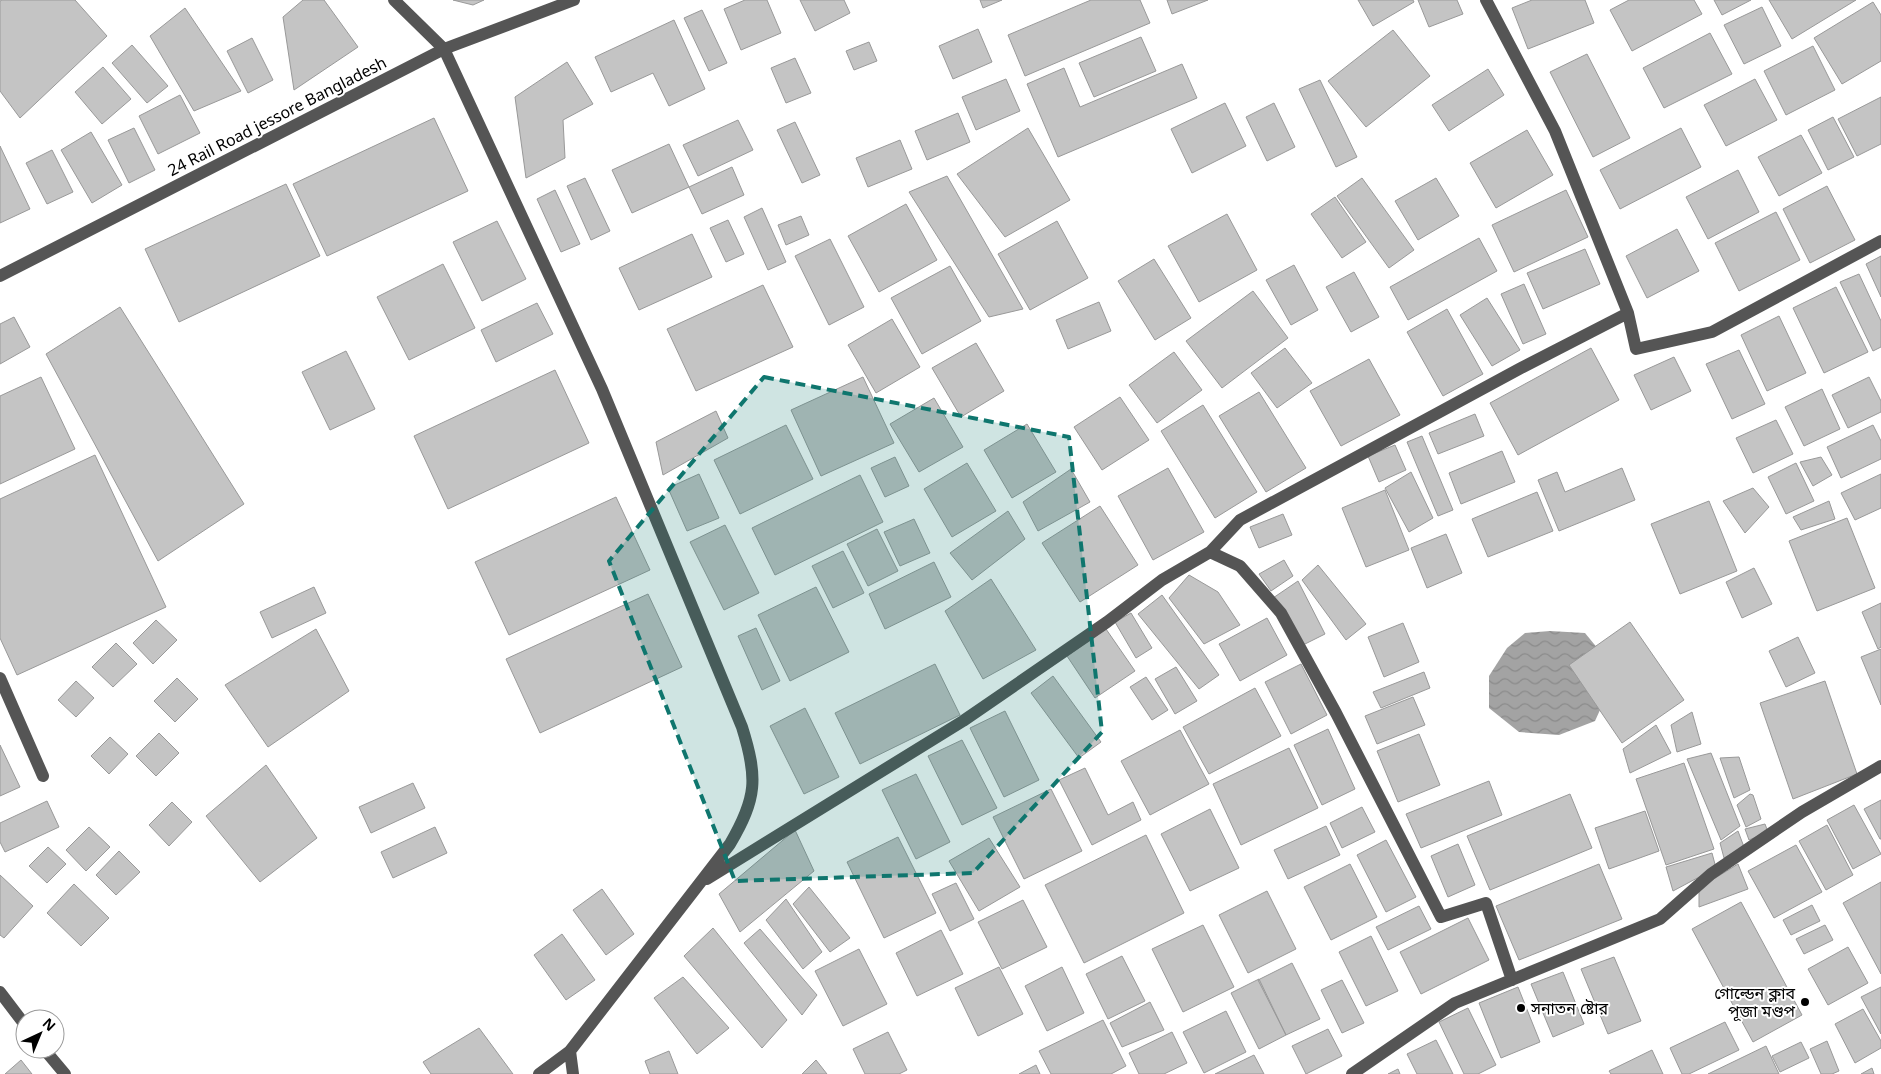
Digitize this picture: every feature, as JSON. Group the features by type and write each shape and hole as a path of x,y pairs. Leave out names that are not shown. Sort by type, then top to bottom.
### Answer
{"street":[{"path":"394,0 444,49 602,389 742,727 751,757 753,791 745,818 730,844 570,1051 539,1074"},
{"name":"24 Rail Road jessore Bangladesh","path":"0,276 444,49 574,0"},
{"path":"1486,0 1555,131 1628,313 1636,349 1712,332 1881,240"},
{"path":"700,883 963,721 1107,622 1162,580 1210,552 1240,520 1521,368 1628,313"},
{"path":"1210,552 1240,566 1281,613 1336,713 1441,917 1486,903 1512,980"},
{"path":"0,678 43,776"},
{"path":"1352,1074 1455,1003 1660,919 1711,874 1728,862 1802,812 1881,766"},
{"path":"0,992 15,1012"},
{"path":"570,1051 573,1074"},
{"path":"52,1059 65,1074"}],"highlighted area":[{"path":"764,377 1069,437 1102,732 973,873 735,881 609,561"}],"water":[{"path":"1550,631 1585,633 1608,661 1610,688 1595,721 1559,735 1519,732 1489,708 1489,676 1507,648 1525,633"}],"building":[{"path":"75,0 107,36 20,118 0,91 0,1"},
{"path":"303,0 324,0 358,47 294,90 283,17"},
{"path":"453,0 484,0 473,5"},
{"path":"745,0 767,0 781,33 741,50 724,9"},
{"path":"800,0 844,0 850,13 815,31"},
{"path":"980,0 1002,0 983,8"},
{"path":"1091,0 1140,0 1150,23 1025,76 1008,35"},
{"path":"1167,0 1208,0 1172,14"},
{"path":"1358,0 1413,0 1414,2 1373,26"},
{"path":"1418,0 1457,0 1463,14 1429,27"},
{"path":"1532,0 1585,0 1594,23 1528,49 1512,8"},
{"path":"1629,0 1694,0 1702,14 1632,51 1610,10"},
{"path":"1714,0 1751,0 1722,15"},
{"path":"1769,0 1856,0 1792,39"},
{"path":"1873,2 1881,15 1881,61 1842,84 1814,38"},
{"path":"1762,7 1781,46 1744,64 1724,25"},
{"path":"185,8 241,91 194,111 150,36"},
{"path":"702,10 727,63 709,71 684,18"},
{"path":"674,20 705,89 669,106 653,73 611,92 595,57"},
{"path":"978,29 992,62 953,79 939,46"},
{"path":"1393,30 1430,76 1366,127 1328,81"},
{"path":"1710,33 1732,74 1664,108 1643,68"},
{"path":"1141,37 1156,71 1094,97 1079,63"},
{"path":"252,38 273,80 248,93 227,51"},
{"path":"869,42 877,61 854,70 846,51"},
{"path":"132,45 168,86 147,103 112,63"},
{"path":"1813,46 1835,90 1786,115 1764,71"},
{"path":"1587,54 1630,138 1593,157 1550,72"},
{"path":"795,58 811,93 786,103 771,68"},
{"path":"567,62 593,104 563,120 565,158 526,178 515,97"},
{"path":"1182,64 1197,98 1058,157 1027,84 1064,68 1080,107"},
{"path":"103,67 131,99 102,124 75,92"},
{"path":"1488,69 1504,95 1449,131 1432,105"},
{"path":"1006,79 1020,111 976,130 962,97"},
{"path":"1755,79 1777,120 1726,146 1704,105"},
{"path":"1320,80 1357,157 1336,167 1299,89"},
{"path":"180,95 200,133 158,154 139,116"},
{"path":"1881,97 1881,144 1857,156 1838,119"},
{"path":"1225,103 1246,146 1192,173 1171,129"},
{"path":"1274,103 1295,147 1267,161 1246,117"},
{"path":"958,113 970,142 927,160 915,131"},
{"path":"1833,117 1854,157 1828,170 1808,130"},
{"path":"434,118 468,191 327,256 293,184"},
{"path":"738,120 753,150 698,176 683,145"},
{"path":"795,122 820,175 802,183 777,130"},
{"path":"134,128 155,170 129,183 108,140"},
{"path":"1028,128 1070,200 1005,237 957,174"},
{"path":"1681,128 1701,167 1620,209 1600,170"},
{"path":"1527,130 1553,175 1496,208 1470,163"},
{"path":"91,132 122,185 92,203 61,150"},
{"path":"1801,135 1822,173 1779,196 1758,157"},
{"path":"900,140 912,169 868,187 856,158"},
{"path":"669,144 689,187 632,213 612,170"},
{"path":"0,146 30,209 0,223"},
{"path":"52,150 73,192 47,204 26,163"},
{"path":"732,167 744,195 702,214 689,187"},
{"path":"1738,170 1759,212 1708,239 1686,197"},
{"path":"947,176 1023,309 989,317 909,192"},
{"path":"585,178 610,231 591,240 567,186"},
{"path":"1362,178 1414,250 1389,268 1337,196"},
{"path":"1436,178 1459,216 1418,240 1395,201"},
{"path":"286,184 320,256 179,322 145,249"},
{"path":"1827,186 1855,240 1810,263 1783,209"},
{"path":"555,190 580,244 561,252 537,199"},
{"path":"1566,190 1588,237 1514,272 1492,225"},
{"path":"1335,197 1366,242 1342,258 1311,214"},
{"path":"906,204 937,260 879,292 848,236"},
{"path":"762,208 786,262 768,270 744,217"},
{"path":"1776,212 1800,260 1739,291 1715,243"},
{"path":"1227,214 1257,270 1199,302 1168,246"},
{"path":"801,216 809,235 786,245 778,225"},
{"path":"728,220 744,254 726,262 710,228"},
{"path":"497,221 526,279 482,301 453,242"},
{"path":"1057,221 1088,278 1030,310 998,254"},
{"path":"1677,229 1699,271 1647,298 1626,256"},
{"path":"692,234 712,277 639,310 619,268"},
{"path":"1479,238 1497,271 1408,320 1390,287"},
{"path":"830,239 864,307 829,325 795,256"},
{"path":"1585,249 1600,284 1543,309 1527,273"},
{"path":"1881,256 1881,297 1866,264"},
{"path":"1154,259 1191,318 1155,340 1118,281"},
{"path":"443,264 475,328 409,360 377,297"},
{"path":"1294,265 1318,310 1291,325 1266,280"},
{"path":"950,266 981,321 922,354 891,298"},
{"path":"1354,272 1379,317 1351,332 1326,287"},
{"path":"1859,274 1881,321 1881,347 1873,351 1840,282"},
{"path":"1524,284 1546,334 1523,344 1501,294"},
{"path":"763,285 793,347 696,391 667,329"},
{"path":"1836,287 1868,352 1824,373 1793,308"},
{"path":"1253,291 1288,338 1222,388 1186,341"},
{"path":"1487,298 1520,350 1492,366 1460,315"},
{"path":"1099,302 1111,331 1068,349 1056,320"},
{"path":"537,303 553,334 496,362 481,330"},
{"path":"120,307 244,504 158,561 46,354"},
{"path":"1447,309 1483,374 1443,396 1407,332"},
{"path":"1779,316 1806,373 1767,391 1741,335"},
{"path":"14,317 30,347 0,364 0,324"},
{"path":"892,319 920,367 876,393 848,345"},
{"path":"976,343 1004,391 961,417 932,368"},
{"path":"1285,348 1312,383 1277,408 1251,373"},
{"path":"1591,348 1619,400 1518,455 1490,403"},
{"path":"1739,350 1765,404 1732,419 1706,364"},
{"path":"346,351 375,409 330,430 302,372"},
{"path":"1174,352 1202,390 1157,423 1129,385"},
{"path":"1674,357 1691,391 1651,410 1634,375"},
{"path":"1369,359 1400,415 1341,446 1310,391"},
{"path":"555,370 589,443 448,509 414,436"},
{"path":"41,377 75,449 0,484 0,396"},
{"path":"863,377 894,443 821,476 791,410"},
{"path":"1869,377 1881,401 1881,412 1848,428 1832,395"},
{"path":"1822,389 1840,429 1804,446 1785,407"},
{"path":"1259,392 1306,468 1266,492 1219,416"},
{"path":"1120,397 1149,440 1102,470 1074,427"},
{"path":"934,398 963,447 919,472 890,424"},
{"path":"1203,405 1257,492 1215,518 1161,431"},
{"path":"716,411 728,438 663,475 656,442"},
{"path":"1475,414 1484,436 1438,454 1429,433"},
{"path":"1776,420 1793,454 1753,473 1736,438"},
{"path":"1027,424 1056,472 1012,498 984,450"},
{"path":"786,425 813,479 740,514 714,460"},
{"path":"1873,425 1881,441 1881,459 1841,478 1827,447"},
{"path":"1422,436 1453,510 1438,516 1407,442"},
{"path":"1395,445 1406,470 1379,482 1368,456"},
{"path":"1502,451 1515,482 1461,504 1449,473"},
{"path":"95,455 166,607 17,675 0,638 0,499"},
{"path":"895,457 909,486 885,497 871,468"},
{"path":"1821,457 1832,475 1813,486 1800,462"},
{"path":"967,463 996,511 952,537 924,489"},
{"path":"1796,463 1814,501 1786,514 1768,477"},
{"path":"1168,468 1204,532 1153,560 1118,496"},
{"path":"1622,468 1635,500 1559,531 1538,480 1557,472 1565,492"},
{"path":"1071,469 1090,502 1038,531 1023,502"},
{"path":"1411,472 1433,518 1409,532 1385,488"},
{"path":"699,474 719,518 687,531 668,488"},
{"path":"1881,474 1881,508 1855,520 1841,493"},
{"path":"860,475 883,522 775,575 752,528"},
{"path":"1753,488 1769,507 1745,533 1723,501"},
{"path":"1385,490 1409,550 1366,567 1342,508"},
{"path":"1537,492 1553,531 1488,557 1472,519"},
{"path":"616,497 650,570 509,635 475,562"},
{"path":"1709,501 1737,571 1680,594 1651,524"},
{"path":"1829,501 1835,519 1801,530 1793,517"},
{"path":"1100,506 1138,565 1080,602 1042,543"},
{"path":"1008,511 1025,539 972,580 950,553"},
{"path":"1283,514 1292,535 1259,548 1250,527"},
{"path":"1847,518 1875,588 1817,611 1789,541"},
{"path":"914,519 930,553 900,566 884,532"},
{"path":"725,525 759,593 724,610 690,542"},
{"path":"877,529 898,571 868,586 847,544"},
{"path":"1446,534 1462,573 1427,588 1411,548"},
{"path":"843,551 864,593 833,608 812,566"},
{"path":"1284,560 1293,576 1271,591 1259,574"},
{"path":"934,562 951,597 885,629 869,594"},
{"path":"1318,565 1366,624 1346,640 1302,580"},
{"path":"1754,568 1772,604 1742,618 1726,582"},
{"path":"1189,575 1218,592 1240,625 1204,644 1169,598"},
{"path":"991,579 1036,650 983,679 945,611"},
{"path":"1298,581 1325,634 1303,645 1273,598"},
{"path":"314,587 326,613 272,638 260,612"},
{"path":"816,587 849,652 790,681 758,615"},
{"path":"648,594 682,667 540,733 506,659"},
{"path":"1162,595 1219,675 1199,689 1138,614"},
{"path":"1881,603 1881,647 1878,649 1862,612"},
{"path":"1131,613 1152,648 1136,658 1115,622"},
{"path":"1267,618 1287,655 1240,681 1219,644"},
{"path":"156,620 177,640 153,664 133,643"},
{"path":"1630,622 1684,700 1622,743 1569,665"},
{"path":"1403,623 1419,662 1384,677 1368,637"},
{"path":"756,628 780,681 762,690 738,636"},
{"path":"316,629 349,691 268,747 225,685"},
{"path":"1106,629 1135,671 1095,698 1067,656"},
{"path":"1798,637 1815,673 1786,687 1769,651"},
{"path":"116,643 137,664 113,687 92,667"},
{"path":"1881,649 1881,705 1861,657"},
{"path":"935,664 960,715 860,764 835,713"},
{"path":"1301,664 1327,715 1291,734 1265,682"},
{"path":"1176,667 1197,701 1175,714 1155,679"},
{"path":"1424,672 1430,688 1381,708 1373,692"},
{"path":"1053,676 1101,742 1079,758 1031,693"},
{"path":"1146,677 1168,710 1152,720 1130,687"},
{"path":"177,678 198,699 175,722 154,701"},
{"path":"76,681 94,698 76,717 58,700"},
{"path":"1825,681 1857,774 1793,799 1760,703"},
{"path":"1255,688 1281,736 1209,774 1183,727"},
{"path":"1413,697 1425,725 1377,744 1365,716"},
{"path":"805,708 839,777 804,794 770,726"},
{"path":"1005,711 1039,780 1004,797 970,728"},
{"path":"1692,712 1701,744 1677,752 1671,725"},
{"path":"1656,725 1671,753 1630,773 1623,749"},
{"path":"1328,729 1355,789 1322,805 1294,745"},
{"path":"1180,730 1209,784 1150,815 1121,761"},
{"path":"159,733 179,753 156,776 136,756"},
{"path":"1419,734 1440,785 1398,802 1377,751"},
{"path":"110,737 128,754 109,774 91,756"},
{"path":"962,740 997,808 962,825 928,756"},
{"path":"0,745 20,787 0,796"},
{"path":"1289,748 1318,808 1241,845 1213,784"},
{"path":"1711,753 1740,826 1721,840 1687,759"},
{"path":"1739,757 1750,790 1734,798 1720,758"},
{"path":"1684,763 1714,849 1666,865 1636,779"},
{"path":"266,765 317,838 260,882 206,816"},
{"path":"1085,768 1108,815 1133,802 1141,820 1092,845 1059,780"},
{"path":"916,774 950,842 916,859 882,790"},
{"path":"1489,781 1502,815 1421,848 1406,814"},
{"path":"413,783 425,808 371,833 359,807"},
{"path":"1051,789 1082,851 1024,879 993,817"},
{"path":"1570,794 1592,848 1490,890 1467,836"},
{"path":"1750,794 1753,795 1761,819 1746,827 1737,805"},
{"path":"1881,800 1881,839 1880,839 1864,809"},
{"path":"47,801 59,827 5,852 0,842 0,823"},
{"path":"172,802 192,822 169,846 149,825"},
{"path":"1854,805 1881,854 1853,869 1827,820"},
{"path":"1362,807 1375,832 1342,848 1330,823"},
{"path":"1210,809 1239,868 1190,891 1161,834"},
{"path":"1645,811 1659,851 1609,869 1595,828"},
{"path":"1765,824 1768,832 1749,840 1745,829"},
{"path":"1827,825 1853,875 1826,890 1799,841"},
{"path":"1326,826 1340,855 1288,879 1274,850"},
{"path":"89,827 110,847 86,871 66,850"},
{"path":"435,827 447,853 393,878 381,852"},
{"path":"795,830 814,871 740,932 719,894"},
{"path":"1738,831 1744,847 1724,858 1720,843"},
{"path":"1146,835 1184,913 1084,963 1045,885"},
{"path":"898,837 936,913 884,938 847,862"},
{"path":"989,838 1020,887 979,911 949,861"},
{"path":"1386,840 1416,897 1386,912 1357,855"},
{"path":"1458,844 1475,885 1448,897 1431,856"},
{"path":"1796,845 1822,892 1774,918 1748,871"},
{"path":"48,847 66,864 47,883 29,866"},
{"path":"119,851 140,872 116,895 96,875"},
{"path":"1712,853 1716,868 1673,891 1666,867"},
{"path":"1350,864 1377,917 1331,940 1304,887"},
{"path":"1599,864 1622,919 1519,960 1496,906"},
{"path":"1738,864 1748,889 1699,907 1699,888"},
{"path":"0,875 33,906 4,938 0,935"},
{"path":"1881,882 1881,974 1843,903"},
{"path":"956,883 974,919 950,931 932,894"},
{"path":"74,884 109,918 81,946 47,913"},
{"path":"809,887 850,938 830,952 793,904"},
{"path":"602,889 634,934 606,955 573,910"},
{"path":"1267,891 1296,949 1248,973 1219,915"},
{"path":"786,899 822,952 803,969 766,920"},
{"path":"1023,900 1047,947 1002,969 978,922"},
{"path":"1741,902 1802,1015 1753,1042 1692,929"},
{"path":"1812,905 1820,921 1791,935 1783,920"},
{"path":"1419,906 1431,929 1388,950 1376,927"},
{"path":"1468,918 1489,960 1421,994 1400,952"},
{"path":"1203,925 1234,987 1183,1012 1152,949"},
{"path":"1825,925 1833,940 1804,954 1796,939"},
{"path":"713,928 787,1020 762,1048 684,956"},
{"path":"760,929 817,995 802,1015 744,943"},
{"path":"941,930 963,974 917,996 896,953"},
{"path":"562,934 595,980 566,1000 534,955"},
{"path":"1371,936 1398,991 1366,1006 1339,952"},
{"path":"1848,947 1868,983 1828,1005 1808,969"},
{"path":"859,949 887,1004 843,1026 815,971"},
{"path":"1122,956 1145,1001 1108,1019 1086,974"},
{"path":"1614,957 1641,1021 1608,1034 1581,969"},
{"path":"1292,963 1320,1019 1286,1035 1258,980"},
{"path":"999,967 1023,1014 978,1036 955,988"},
{"path":"1062,967 1084,1013 1047,1031 1025,986"},
{"path":"1563,972 1584,1024 1553,1037 1531,984"},
{"path":"683,977 729,1028 697,1054 654,998"},
{"path":"1259,979 1286,1035 1259,1049 1231,993"},
{"path":"1342,980 1364,1023 1342,1033 1321,990"},
{"path":"1518,987 1540,1042 1501,1058 1479,1003"},
{"path":"1881,987 1881,1034 1861,997"},
{"path":"1150,1002 1164,1030 1122,1047 1110,1023"},
{"path":"1468,1008 1496,1065 1478,1074 1464,1074 1439,1022"},
{"path":"1863,1009 1881,1041 1881,1048 1855,1063 1835,1024"},
{"path":"1226,1011 1246,1052 1204,1073 1183,1032"},
{"path":"1103,1020 1126,1066 1111,1074 1051,1074 1039,1051"},
{"path":"1725,1022 1739,1050 1689,1074 1682,1074 1670,1048"},
{"path":"479,1028 513,1074 431,1074 423,1062"},
{"path":"1328,1029 1342,1056 1306,1074 1292,1046"},
{"path":"888,1032 907,1070 899,1074 865,1074 853,1049"},
{"path":"1172,1032 1187,1063 1164,1074 1139,1074 1129,1053"},
{"path":"1436,1040 1453,1074 1417,1074 1407,1054"},
{"path":"1827,1041 1839,1071 1832,1074 1821,1074 1810,1049"},
{"path":"1801,1042 1809,1058 1780,1072 1772,1056"},
{"path":"1766,1046 1779,1074 1708,1074"},
{"path":"1652,1050 1663,1074 1611,1074 1609,1071"},
{"path":"669,1051 678,1074 650,1074 645,1061"},
{"path":"1254,1055 1264,1074 1215,1074"},
{"path":"21,1060 32,1074 5,1074"},
{"path":"816,1060 827,1074 802,1074"},
{"path":"1036,1065 1040,1074 1019,1074"},
{"path":"1872,1068 1874,1074 1861,1074"},
{"path":"1398,1069 1400,1074 1388,1074"}],"place":[{"name":"গোল্ডেন ক্লাব পূজা মণ্ডপ","path":"1805,1002"},
{"name":"সনাতন ষ্টোর","path":"1521,1008"}]}
